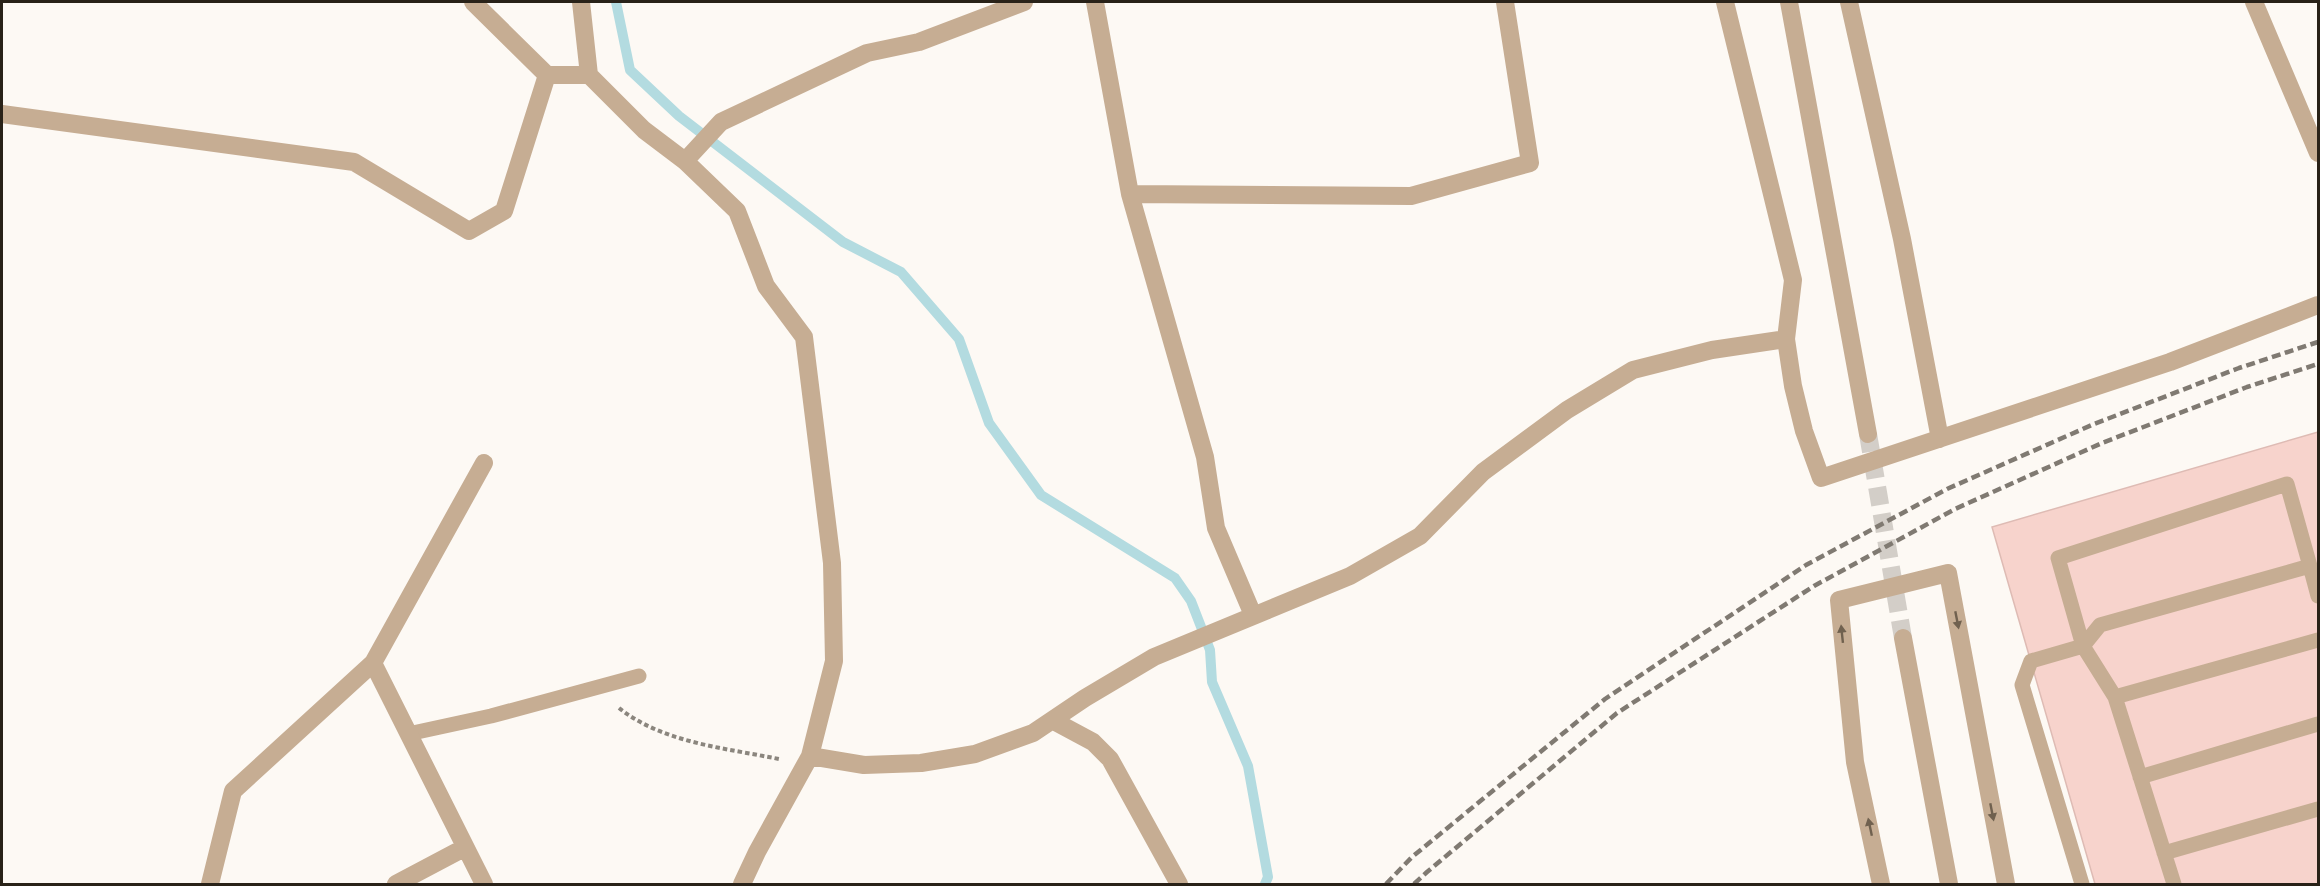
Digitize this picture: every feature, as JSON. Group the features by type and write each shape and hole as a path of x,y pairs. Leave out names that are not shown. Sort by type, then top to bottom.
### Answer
{"street":[{"path":"473,2 547,75 589,75"},
{"path":"581,2 589,75 644,130 685,161 737,211 766,286 804,337 824,487 833,585 834,661 808,760 757,852 742,885"},
{"path":"685,161 721,122 867,53 919,42 1024,2"},
{"path":"1095,2 1130,194 1205,457 1216,528 1253,615"},
{"path":"1130,194 1411,196 1530,162 1505,2"},
{"path":"1725,2 1793,280 1786,339 1793,386 1804,431 1821,478 2170,362 2319,305"},
{"path":"1789,2 1868,434"},
{"path":"1849,2 1902,239 1940,439"},
{"path":"2254,2 2319,153"},
{"path":"2,114 354,162 469,231 504,211 547,75"},
{"path":"808,760 864,765 921,763 975,754 1033,733 1154,657 1350,576 1420,536 1483,472 1567,410 1633,370 1712,350 1786,339"},
{"path":"210,885 233,790 373,663 484,463"},
{"path":"1881,885 1855,762 1839,600 1948,573 2006,885"},
{"path":"1904,638 1949,885"},
{"path":"373,663 484,885"},
{"path":"1052,720 1093,742 1110,759 1179,885"},
{"path":"396,885 464,848"}],"lane":[{"path":"2174,885 2115,697 2083,646 2058,558 2287,484 2319,596"},
{"path":"2082,885 2022,685 2031,662 2083,646 2100,625 2310,566"},
{"path":"2115,697 2319,640"},
{"path":"408,735 491,716 639,676"},
{"path":"2140,777 2319,724"},
{"path":"2164,853 2319,808"}],"path":[{"path":"594,688 634,720 684,740 808,760"}],"building":[{"path":"2318,432 2318,884 2095,884 1992,527"}],"waterway":[{"path":"616,2 630,70 679,116 843,242 901,272 959,339 989,423 1041,495 1175,578 1191,601 1210,650 1212,682 1248,766 1268,877 1265,884"}],"tunnel":[{"path":"1868,434 1903,638"}],"railway":[{"path":"1386,884 1412,857 1605,699 1806,565 1947,489 2094,424 2239,368 2318,342"},
{"path":"1414,884 1617,713 1814,586 1955,509 2102,443 2247,387 2318,364"}]}
